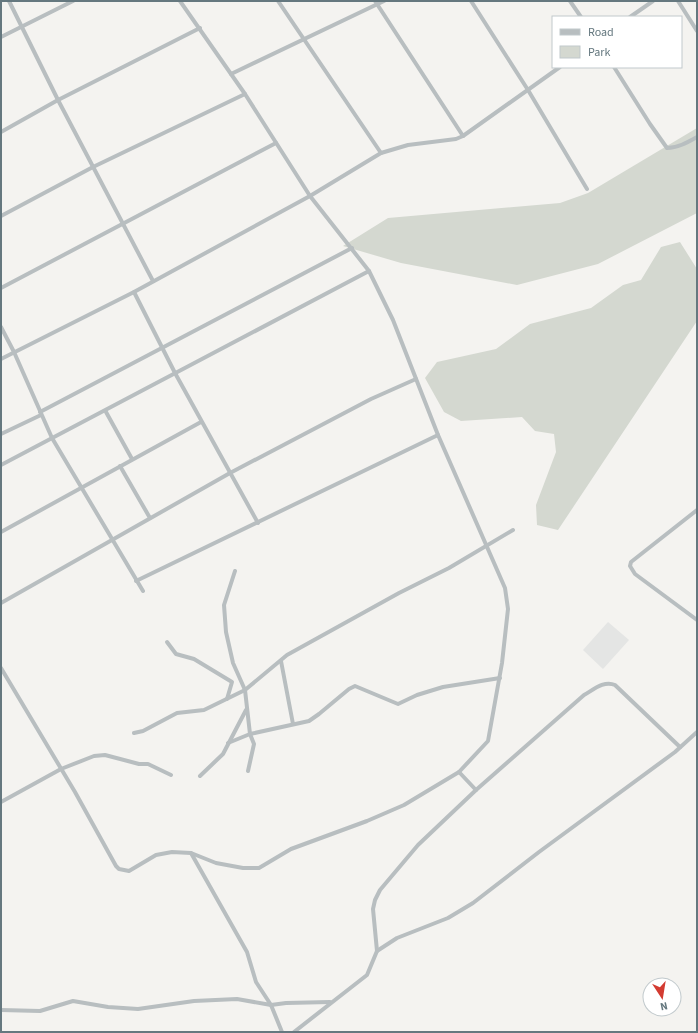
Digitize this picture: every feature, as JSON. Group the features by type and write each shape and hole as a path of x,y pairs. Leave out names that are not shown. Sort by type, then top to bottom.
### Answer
{"street":[{"path":"10,1 58,100 153,282"},
{"path":"1,37 73,1"},
{"path":"1,668 116,866 119,869 128,871 156,855 184,851 216,863 243,868 259,868 291,849 367,821 404,805 459,772 488,741 500,678 508,609 505,588 438,435 394,320 369,271 310,196 245,94 180,1"},
{"path":"278,1 381,153"},
{"path":"231,74 376,3 384,1"},
{"path":"471,1 528,90 587,189"},
{"path":"570,1 580,16"},
{"path":"631,16 653,1"},
{"path":"678,1 697,31"},
{"path":"376,3 463,136"},
{"path":"1,132 58,100 200,28"},
{"path":"1,359 153,282 310,196 381,153 408,145 456,139 463,136 559,68"},
{"path":"615,68 650,124 668,148 673,148 697,137"},
{"path":"1,216 93,167 245,94"},
{"path":"1,288 276,143"},
{"path":"1,434 352,248"},
{"path":"1,465 106,412 175,373 369,271"},
{"path":"134,292 201,422 258,523"},
{"path":"1,327 14,352 40,414 52,438 143,591"},
{"path":"1,603 230,473 371,399 416,379"},
{"path":"106,412 132,459"},
{"path":"1,532 201,422"},
{"path":"136,581 224,537 258,523 438,435"},
{"path":"120,466 150,518"},
{"path":"697,510 631,562 630,566 636,574 697,620"},
{"path":"134,733 143,731 177,713 204,710 245,690 280,661 346,622 442,570 450,568 485,545 512,530"},
{"path":"235,570 224,606 226,632 234,663 245,690 246,710 250,734 254,744 248,772"},
{"path":"167,642 176,654 194,659 232,682 227,699"},
{"path":"280,661 293,724"},
{"path":"228,743 250,734 309,721 349,688 355,686 398,704 417,695 443,687 500,678"},
{"path":"294,1032 330,1002 357,984 367,975 377,951 373,909 375,900 380,890 430,831 584,695 605,684 610,683 615,685 680,747"},
{"path":"200,776 223,754 228,743 236,733 246,710"},
{"path":"377,951 397,938 448,918 473,902 680,747 697,732"},
{"path":"1,802 61,769 84,759 105,755 139,764 148,764 171,775"},
{"path":"459,772 476,790"},
{"path":"191,853 247,952 256,982 272,1005 282,1032"},
{"path":"1,1010 40,1011 73,1001 123,1009 149,1008 194,1001 237,999 272,1005 286,1003 330,1002"}],"shaded area":[{"path":"608,622 629,640 603,669 583,650"}],"green space":[{"path":"697,128 697,213 598,264 517,285 401,263 343,246 388,218 560,203 588,193"},
{"path":"680,242 697,269 697,321 558,530 537,525 536,505 556,452 554,434 535,431 522,417 461,421 444,412 425,378 437,362 496,349 530,324 591,308 623,285 641,280 661,247"}]}
